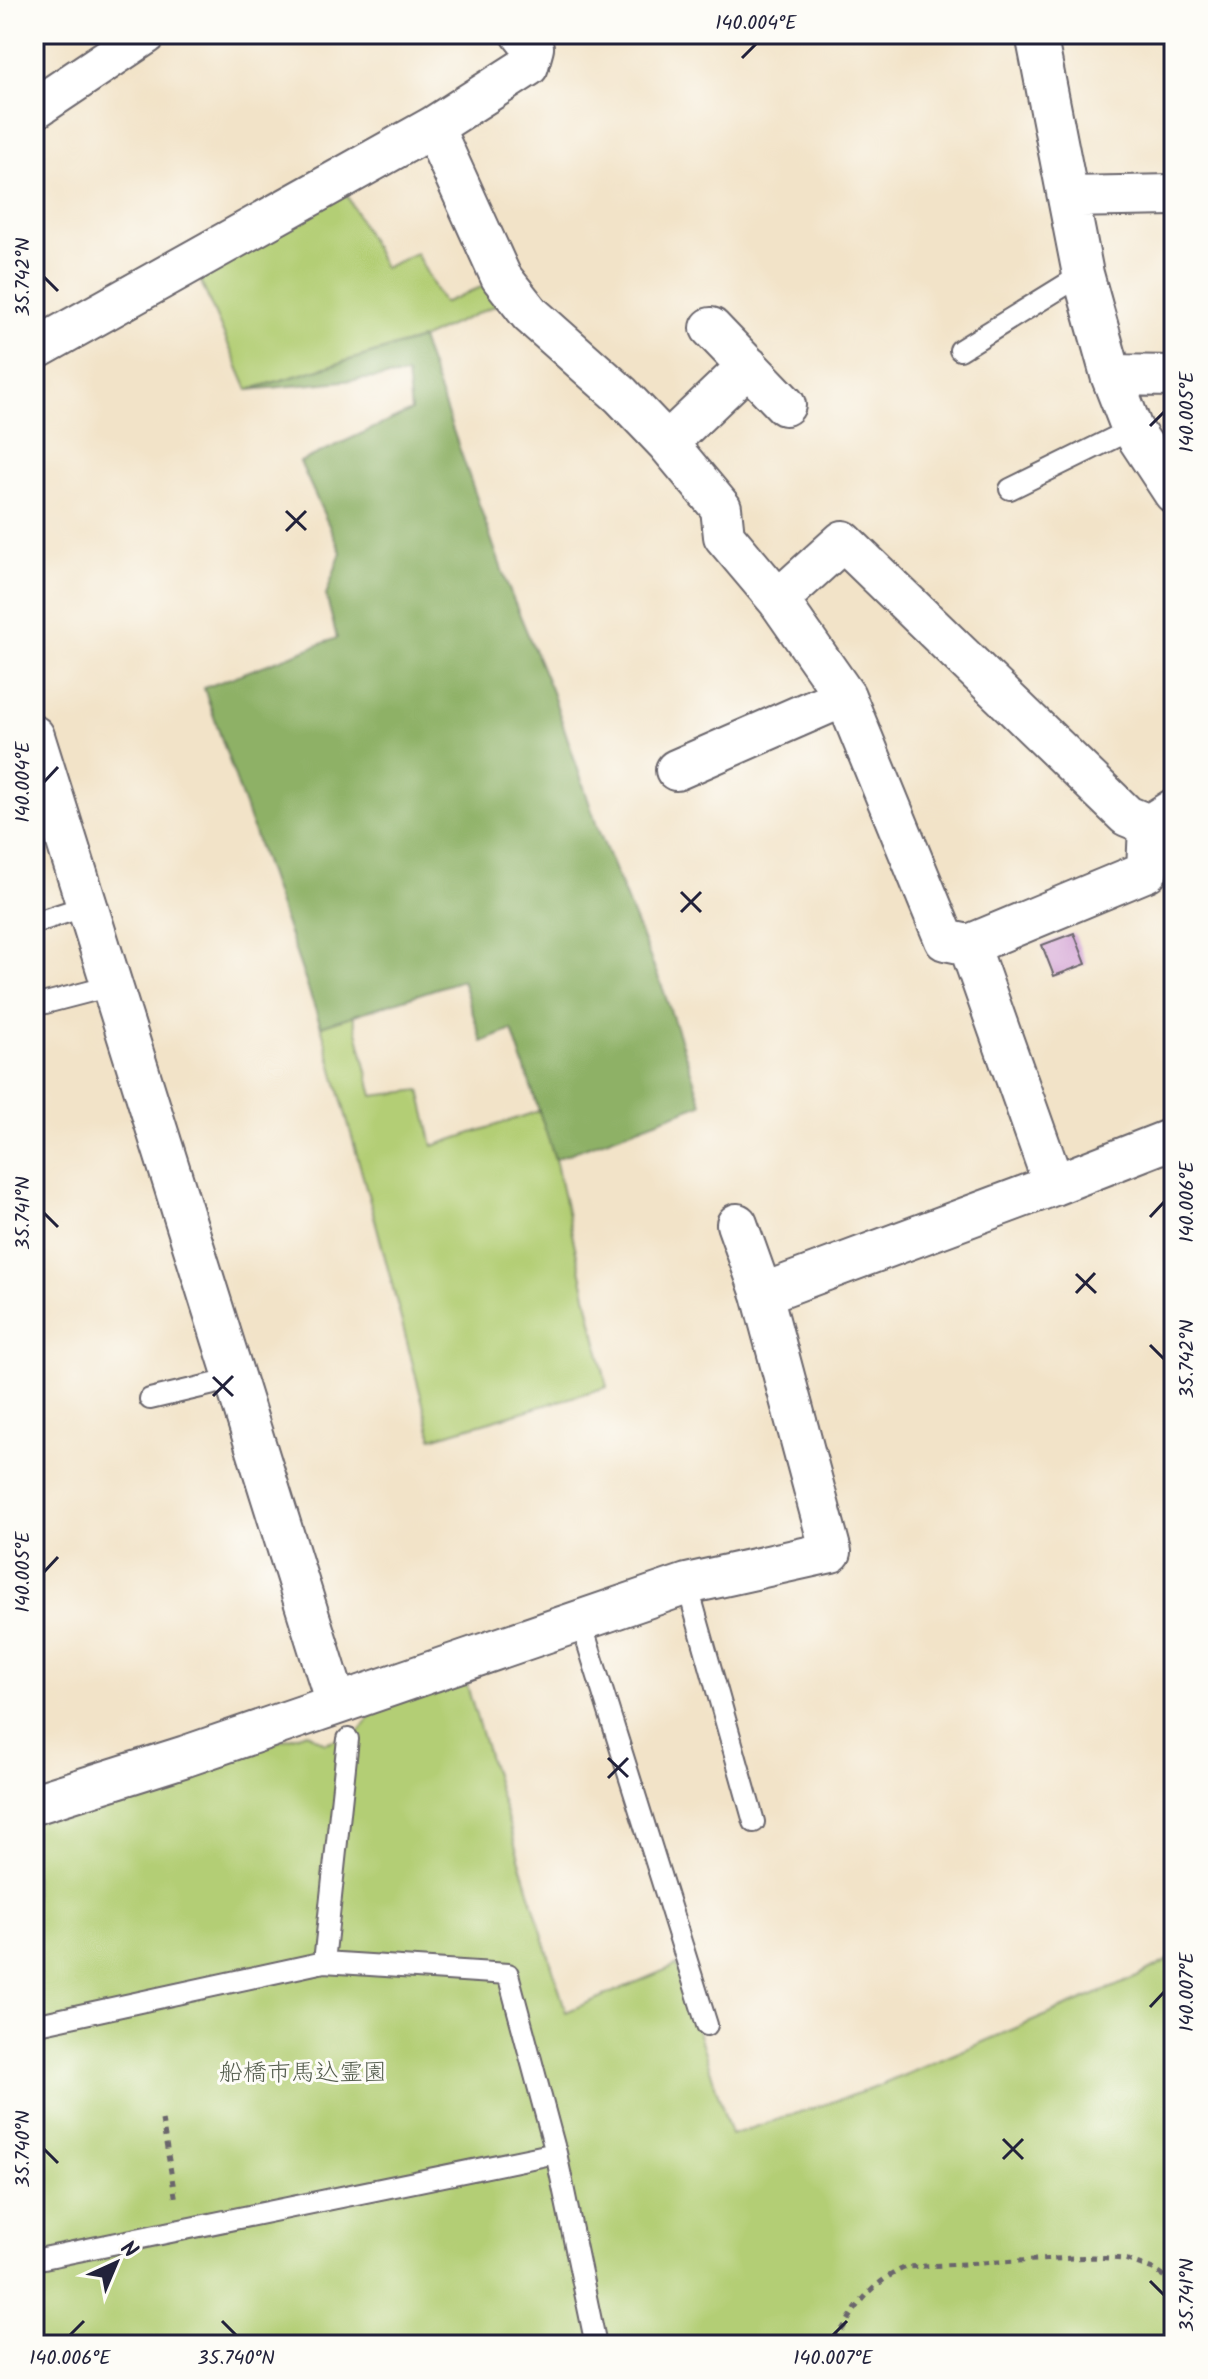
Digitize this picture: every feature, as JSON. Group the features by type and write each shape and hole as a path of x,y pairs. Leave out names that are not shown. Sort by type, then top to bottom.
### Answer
{"street":[{"path":"34,109 146,34"},
{"path":"34,350 433,127 528,66 533,48 522,34"},
{"path":"1036,34 1083,274 1111,375 1132,429 1174,493"},
{"path":"433,127 501,277 530,314 621,395 667,443 721,508 724,536 778,600 845,696 945,940 969,945 1147,871 1162,817 1127,816 843,541 778,600"},
{"path":"1068,197 1174,195"},
{"path":"711,328 785,405"},
{"path":"667,443 748,366"},
{"path":"1111,375 1174,376"},
{"path":"676,770 845,696"},
{"path":"37,757 342,1721"},
{"path":"969,945 1054,1185"},
{"path":"762,1294 1174,1138"},
{"path":"34,1804 186,1756 342,1721 580,1619 687,1584 831,1552 762,1294 737,1224"}],"lane":[{"path":"960,350 1083,274"},
{"path":"1010,489 1132,429"},
{"path":"34,923 86,906"},
{"path":"34,1006 111,986"},
{"path":"150,1399 235,1379"},
{"path":"687,1584 754,1822"},
{"path":"580,1619 707,2025"},
{"path":"324,1962 342,1721"},
{"path":"34,2025 324,1962 508,1974 556,2153 596,2345"},
{"path":"34,2260 556,2153"}],"path":[{"path":"162,2120 182,2230"},
{"path":"823,2345 839,2336 857,2306 885,2277 906,2267 1093,2257 1125,2259 1174,2279"}],"green space":[{"path":"346,193 384,268 416,253 443,303 486,285 496,305 421,339 248,390 197,273"},
{"path":"421,339 508,587 552,692 599,832 663,989 702,1104 555,1159 512,1030 482,1042 462,980 321,1026 204,688 337,638 326,595 341,552 300,462 411,411 407,375 248,390"},
{"path":"353,1015 373,1096 420,1090 433,1146 539,1111 555,1159 607,1387 432,1438 321,1026"},
{"name":"船橋市馬込霊園","path":"463,1673 566,2012 677,1965 731,2135 874,2088 1137,1977 1174,1957 1174,2345 34,2345 34,1822 307,1732 325,1743 360,1731 381,1701"}],"building":[{"path":"1074,933 1086,964 1054,976 1042,945"}]}
